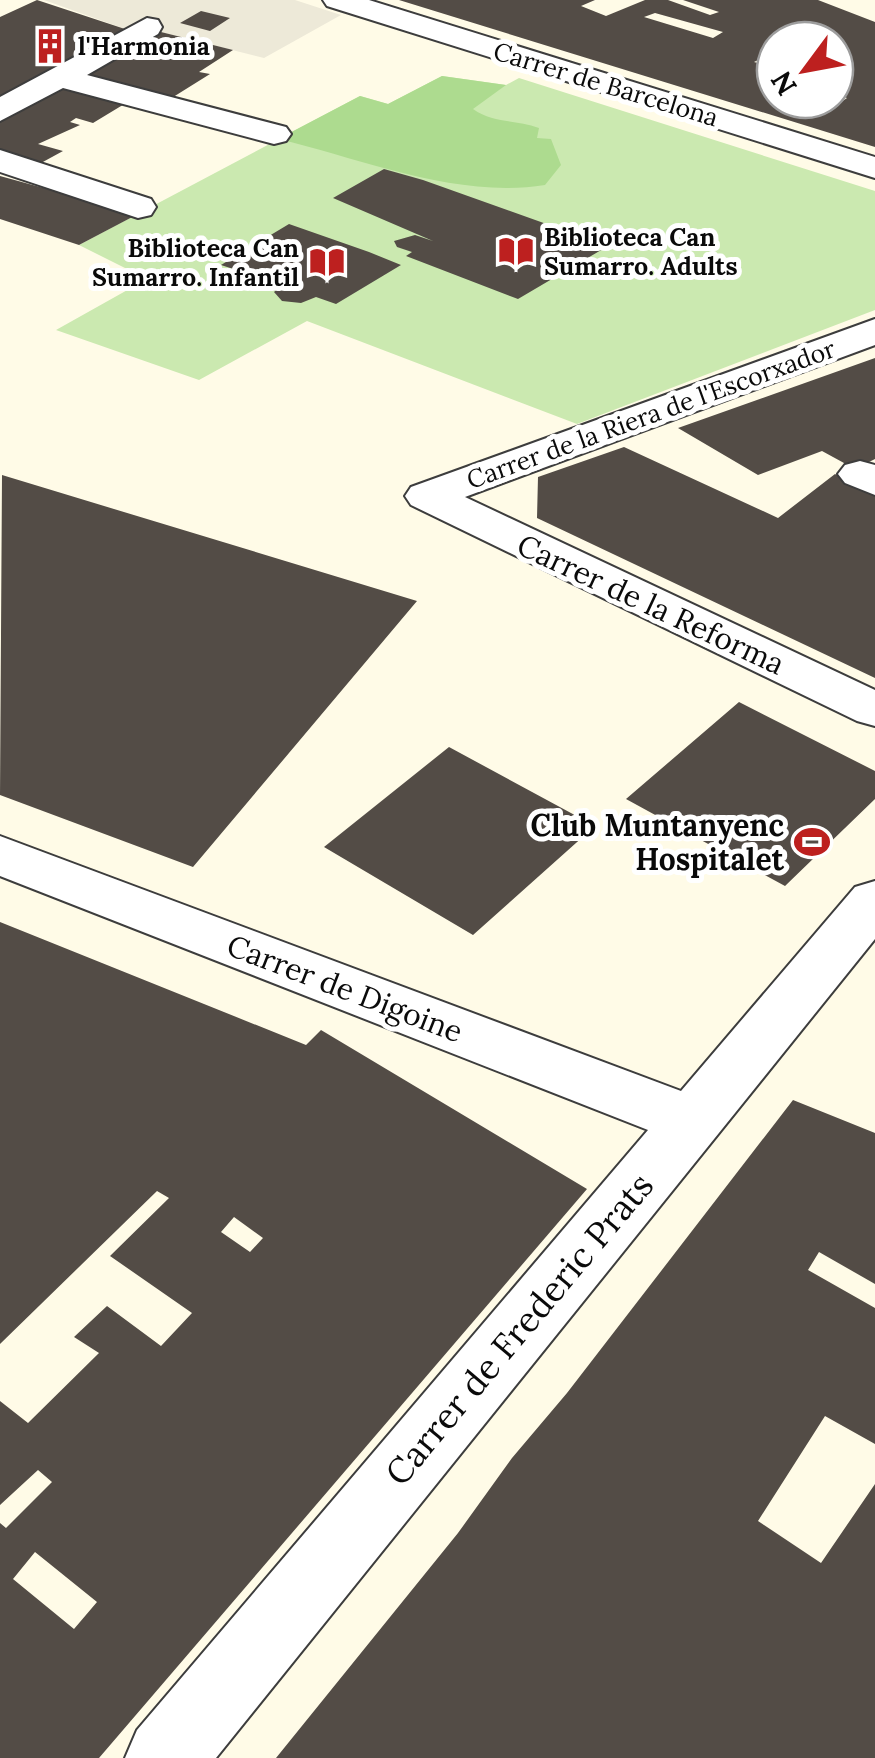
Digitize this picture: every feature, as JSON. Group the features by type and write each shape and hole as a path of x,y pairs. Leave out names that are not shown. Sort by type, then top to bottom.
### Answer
{"street":[{"name":"Carrer de Barcelona","path":"338,0 875,168"},
{"path":"0,111 146,27"},
{"path":"58,77 274,134"},
{"path":"0,160 138,207"},
{"name":"Carrer de la Riera de l'Escorxador","path":"427,496 875,331"},
{"name":"Carrer de la Reforma","path":"427,496 875,710"},
{"name":"Carrer de Digoine","path":"0,856 691,1121"},
{"name":"Carrer de Frederic Prats","path":"165,1758 875,901"}],"green space":[{"path":"442,76 506,85 519,78 875,191 875,310 577,424 307,321 199,380 56,330 147,279 79,245 360,96 388,104"},
{"path":"442,76 506,85 473,109 489,117 539,128 537,138 551,139 561,165 545,185 511,188 444,182 278,139 360,96 388,104"}],"shaded area":[{"path":"44,0 295,0 341,15 264,58 153,30 128,30"}],"building":[{"name":"l'Harmonia","path":"37,0 128,30 0,101 0,17"},
{"path":"399,0 595,0 581,6 606,16 645,0 668,0 710,15 719,12 683,0 818,0 875,22 875,147 788,120 855,120 855,20 755,20 755,110","holes":["655,13 723,32 713,38 644,17"]},
{"path":"201,11 230,18 210,31 180,23"},
{"path":"153,30 233,50 199,72 210,74 170,99 76,75"},
{"path":"62,82 131,100 93,123 76,118 70,122 80,125 38,144 63,151 41,163 0,151 0,119"},
{"path":"384,169 608,246 518,299 406,256 412,252 397,247 394,241 415,235 433,241 333,198"},
{"path":"0,176 138,214 79,245 0,219"},
{"path":"289,224 401,265 336,304 316,297 301,303 282,301 274,292 282,285 221,265"},
{"path":"875,358 875,459 855,469 822,451 758,475 678,428"},
{"path":"624,447 778,518 835,474 875,496 875,678 537,518 538,477"},
{"path":"2,475 417,601 193,867 0,795"},
{"path":"739,702 875,771 875,799 785,886 626,799"},
{"path":"449,747 595,826 473,935 324,847"},
{"path":"0,922 306,1045 321,1030 587,1189 99,1758 0,1758 0,1523 6,1528 52,1482 38,1470 0,1505 0,1401 28,1423 99,1353 74,1337 107,1306 161,1346 192,1313 110,1256 169,1198 157,1191 0,1344","holes":["234,1217 263,1238 250,1252 221,1232","35,1552 97,1602 74,1629 13,1579"]},
{"path":"793,1100 875,1133 875,1284 819,1252 808,1270 875,1308 875,1444 825,1416 758,1521 821,1563 875,1484 875,1758 276,1758 458,1533 512,1458 567,1393"}],"place":[{"name":"l'Harmonia","path":"50,46"},
{"name":"Biblioteca Can Sumarro. Adults","path":"516,251"},
{"name":"Biblioteca Can Sumarro. Infantil","path":"327,262"},
{"name":"Club Muntanyenc Hospitalet","path":"812,842"}]}
